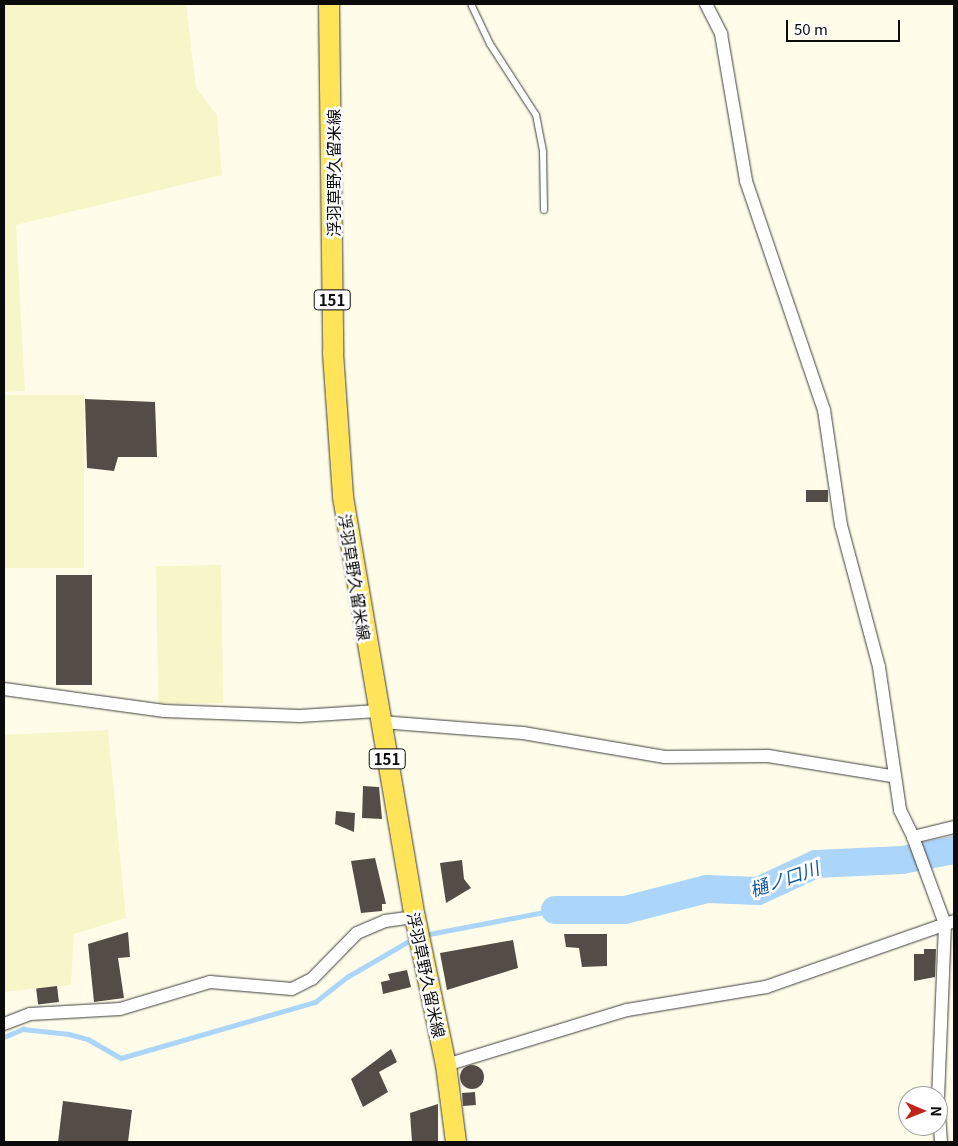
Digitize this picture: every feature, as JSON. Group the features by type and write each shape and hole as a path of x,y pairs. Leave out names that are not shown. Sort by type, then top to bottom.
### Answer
{"main road":[{"name":"浮羽草野久留米線","path":"329,4 335,426 352,563 415,921 446,1064 456,1142"}],"street":[{"path":"706,4 721,34 746,181 824,410 841,525 879,667 892,776 915,840 950,922 939,1086"},
{"path":"4,689 164,711 380,717 523,733 665,757 768,756 892,776"},
{"path":"915,840 954,827"},
{"path":"4,1024 35,1013 120,1009 210,982 292,989 312,979 357,933 385,920 415,921"},
{"path":"446,1064 627,1010 766,987 950,922"}],"lane":[{"path":"471,4 490,44 536,115 543,152 544,210"}],"green space":[{"path":"4,4 186,4 196,88 217,115 222,175 16,225 25,391 4,392"},
{"path":"4,395 84,395 84,568 4,568"},
{"path":"221,565 223,703 158,704 156,566"},
{"path":"108,730 126,918 74,934 71,985 4,992 4,735"}],"building":[{"path":"85,399 155,402 157,457 118,457 114,471 87,468"},
{"path":"806,490 828,490 828,502 806,502"},
{"path":"56,575 92,575 92,685 56,685"},
{"path":"363,786 379,787 382,819 362,818"},
{"path":"336,811 355,813 354,832 335,824"},
{"path":"375,858 386,904 382,904 382,911 361,913 351,861"},
{"path":"462,860 464,879 471,888 446,903 440,863"},
{"path":"128,932 130,957 118,958 124,998 94,1002 88,944"},
{"path":"564,934 607,934 607,966 582,967 579,948 566,947"},
{"path":"513,940 518,968 447,990 440,953"},
{"path":"924,949 936,949 935,977 914,981 914,954 924,954"},
{"path":"407,970 411,987 383,994 381,982 390,980 388,974"},
{"path":"57,986 59,1002 38,1004 36,989"},
{"path":"391,1049 397,1062 379,1072 388,1092 363,1107 351,1079"},
{"path":"472,1065 481,1068 484,1077 481,1086 472,1089 463,1086 460,1077 463,1068"},
{"path":"475,1092 476,1105 463,1106 462,1093"},
{"path":"63,1101 132,1110 128,1142 58,1142"},
{"path":"438,1104 438,1141 412,1142 410,1113"}],"waterway":[{"name":"樋ノ口川","path":"555,910 625,910 707,889 758,891 816,864 902,860 954,850"},
{"path":"424,935 555,910"},
{"path":"4,1037 23,1029 69,1034 88,1039 121,1058 315,1002 347,977 414,938"}]}
